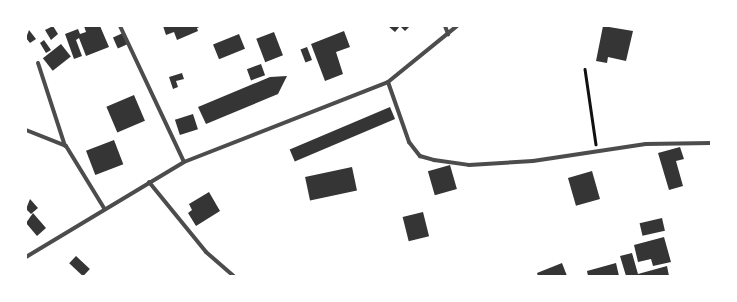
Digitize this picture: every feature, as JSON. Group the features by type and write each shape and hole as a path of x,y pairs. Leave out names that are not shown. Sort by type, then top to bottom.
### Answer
{"street":[{"path":"120,26 184,162"},
{"path":"445,26 448,34"},
{"path":"26,257 104,208 184,162 388,82 457,26"},
{"path":"38,63 66,146 104,208"},
{"path":"388,82 409,142 420,156 469,165 598,152 693,140 711,143"},
{"path":"26,130 56,139 66,146"},
{"path":"150,182 206,252 234,276"}],"path":[{"path":"585,69 598,152"}],"building":[{"path":"53,26 58,34 51,40 45,30"},
{"path":"84,26 100,26 109,47 86,56 79,38 76,40 82,56 74,59 65,34 78,29 80,34 86,32"},
{"path":"163,26 202,26 197,28 198,31 177,40 174,32 166,35"},
{"path":"388,26 400,26 395,32"},
{"path":"400,26 410,26 405,31"},
{"path":"603,26 633,31 626,61 608,57 607,63 596,61"},
{"path":"29,30 36,39 30,43 26,38"},
{"path":"344,31 350,47 336,52 343,74 325,81 311,44"},
{"path":"274,32 283,55 265,62 256,39"},
{"path":"123,33 128,44 118,48 113,37"},
{"path":"239,34 245,49 219,59 213,44"},
{"path":"44,40 51,50 46,53 40,43"},
{"path":"61,44 71,57 53,71 43,58"},
{"path":"307,47 312,60 305,63 300,50"},
{"path":"261,64 265,75 251,80 247,69"},
{"path":"182,73 184,79 176,81 178,87 173,89 169,77"},
{"path":"287,76 278,94 206,124 198,107 270,77"},
{"path":"134,95 145,121 117,132 106,107"},
{"path":"390,107 395,119 295,162 290,150"},
{"path":"193,114 198,129 180,135 175,120"},
{"path":"114,140 123,164 95,175 86,151"},
{"path":"680,147 684,159 676,161 683,186 669,190 658,153"},
{"path":"450,165 457,189 435,195 428,171"},
{"path":"352,167 357,190 310,200 305,177"},
{"path":"592,171 600,199 576,206 568,178"},
{"path":"209,192 220,211 196,226 188,213 192,210 189,204"},
{"path":"30,199 38,208 31,214 26,209"},
{"path":"423,212 429,236 409,241 403,217"},
{"path":"33,213 46,228 37,236 26,223"},
{"path":"662,218 665,231 643,236 640,223"},
{"path":"664,237 671,262 653,266 651,259 638,262 634,245"},
{"path":"632,253 638,274 667,266 669,276 626,276 620,256"},
{"path":"76,256 90,269 83,276 69,263"},
{"path":"562,263 567,276 538,276 537,273"},
{"path":"616,263 619,276 588,276 587,271"}]}
